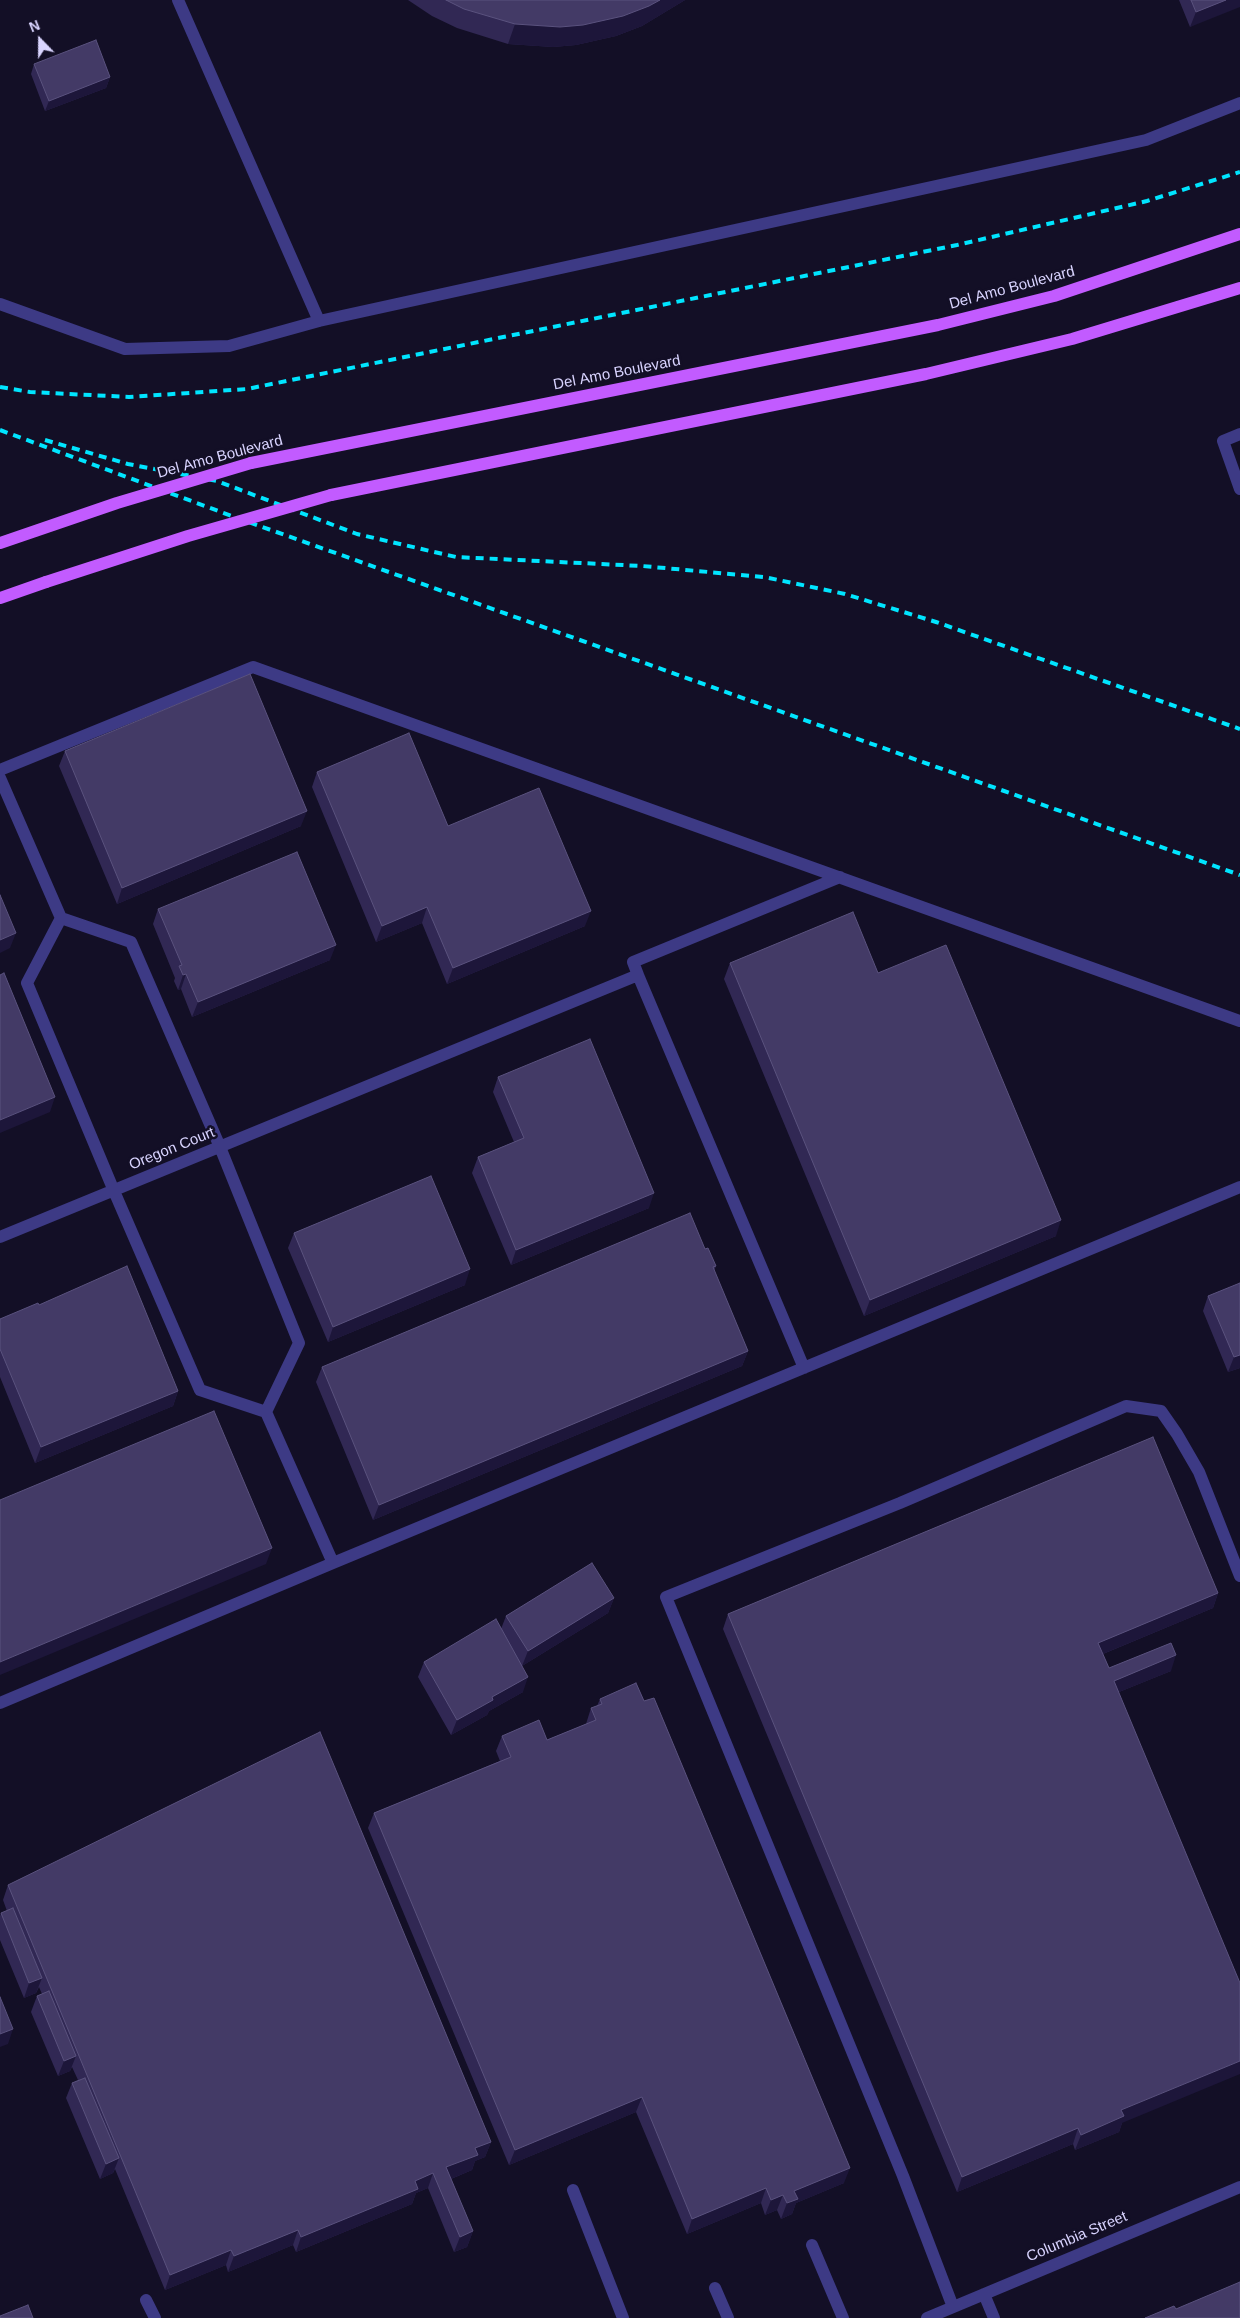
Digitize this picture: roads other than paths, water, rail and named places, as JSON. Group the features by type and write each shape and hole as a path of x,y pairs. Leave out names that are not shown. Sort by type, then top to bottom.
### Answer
{"main road":[{"name":"Del Amo Boulevard","path":"0,543 117,503 251,463 938,325 1054,296 1240,234"},
{"path":"0,598 188,536 331,495 926,374 1072,339 1240,288"}],"street":[{"path":"178,0 319,321"},
{"path":"0,304 125,349 229,346 319,321 1146,140 1240,103"},
{"path":"1240,434 1222,441 1240,489"},
{"path":"0,770 253,667 1240,1021"},
{"path":"0,778 61,918 131,942 220,1147 299,1343 266,1412"},
{"path":"804,1368 633,962 840,877"},
{"path":"61,918 26,984 200,1390 266,1412 333,1563"},
{"name":"Oregon Court","path":"0,1238 638,975"},
{"path":"0,1703 1240,1187"},
{"path":"953,2307 903,2176 666,1597 900,1503 1126,1406 1160,1411 1177,1434 1199,1472 1240,1576"},
{"name":"Columbia Street","path":"927,2318 1240,2187"},
{"path":"572,2190 622,2318"},
{"path":"812,2245 843,2318"},
{"path":"714,2288 728,2318"},
{"path":"984,2294 994,2318"},
{"path":"146,2300 155,2318"}],"railway":[{"path":"0,387 30,392 129,397 247,389 957,245 1147,201 1240,172"},
{"path":"0,430 240,519 1240,875"},
{"path":"45,440 128,464 217,481 357,534 456,557 642,566 764,577 845,594 936,622 1240,729"}]}
